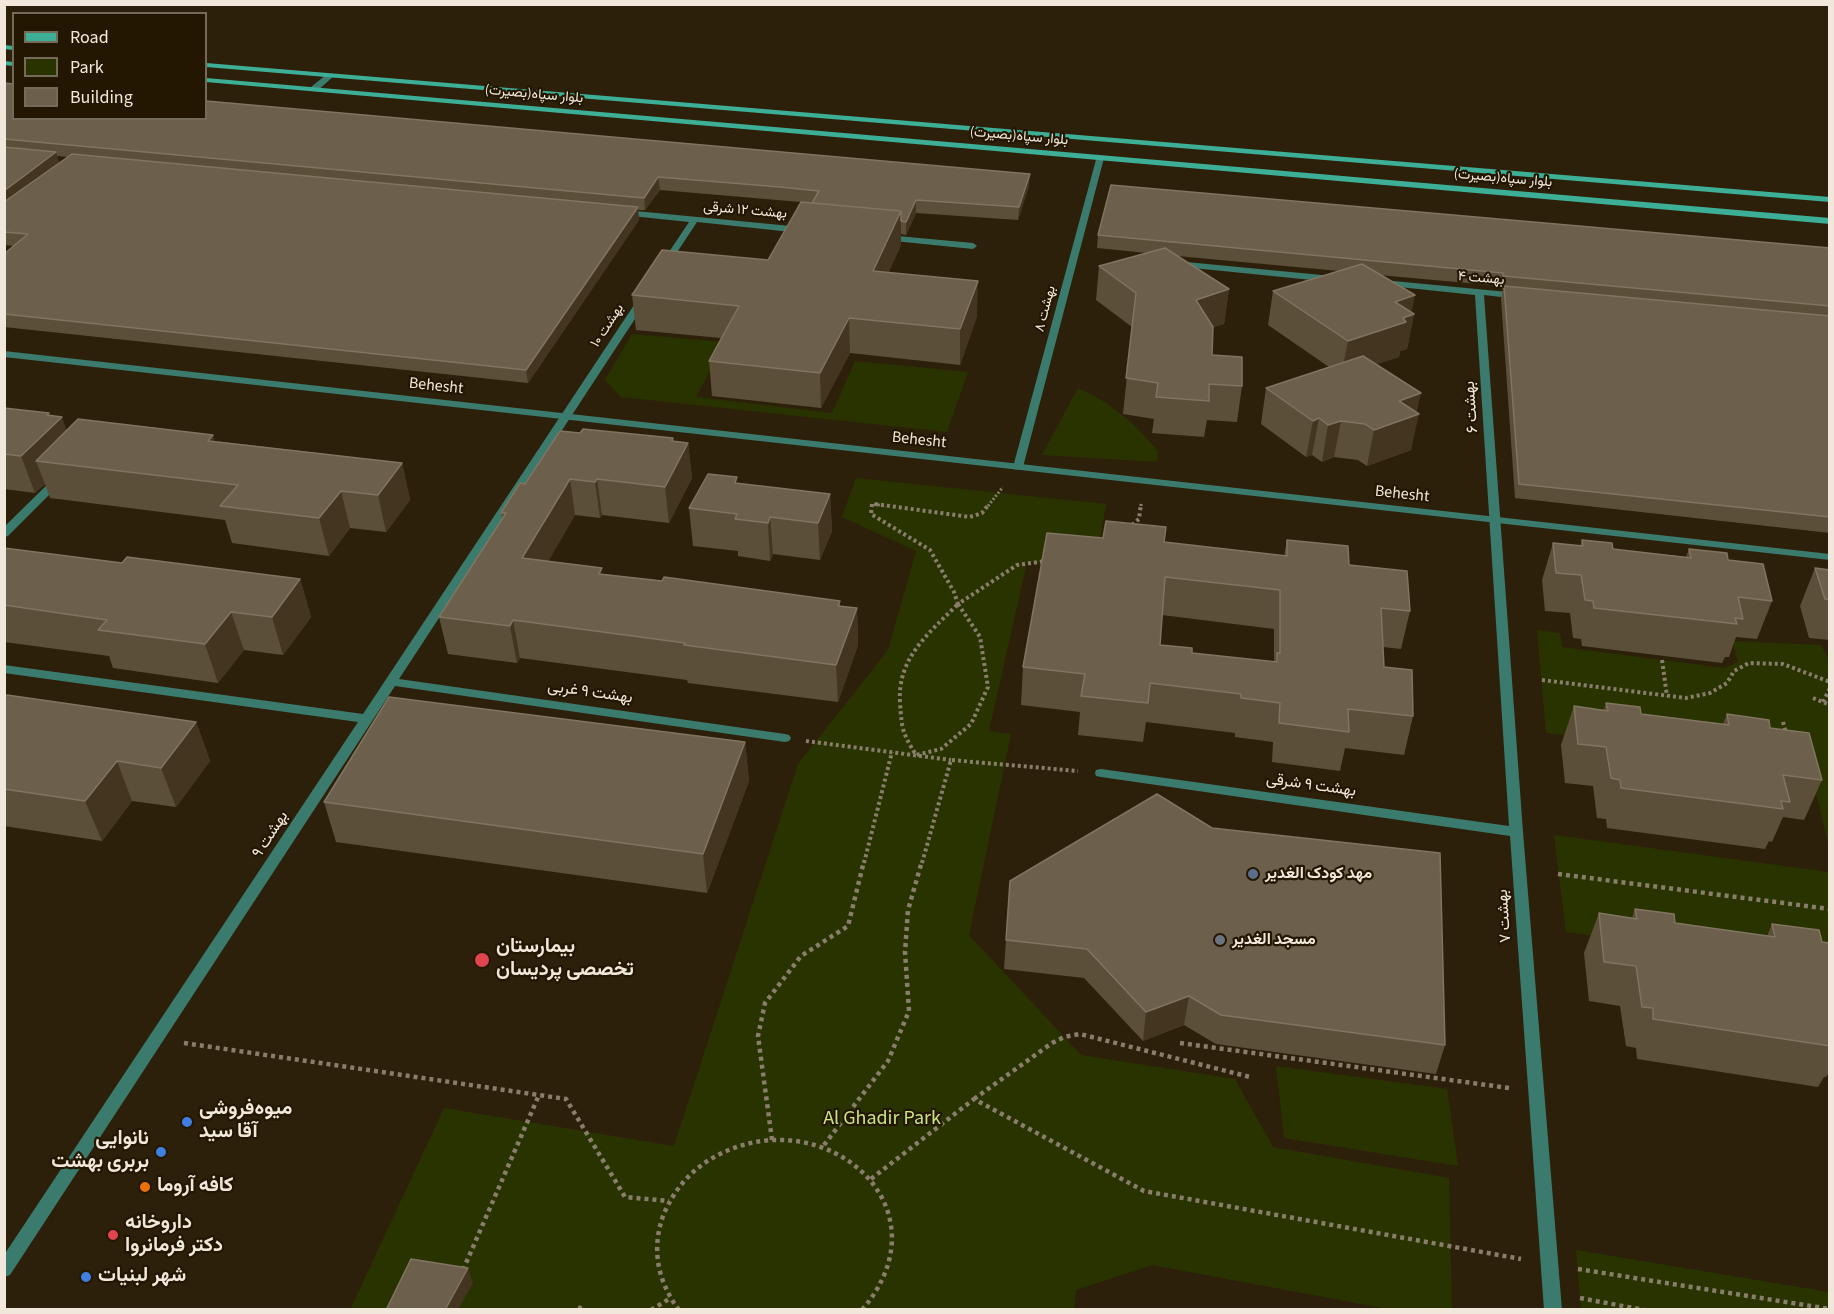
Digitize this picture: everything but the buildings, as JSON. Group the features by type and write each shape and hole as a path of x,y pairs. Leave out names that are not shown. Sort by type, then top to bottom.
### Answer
{"main road":[{"name":"بلوار سپاه(بصیرت)","path":"207,65 1830,200"},
{"name":"بلوار سپاه(بصیرت)","path":"207,80 1830,220"},
{"path":"1100,158 1106,139"},
{"path":"1770,195 1777,216"}],"street":[{"path":"314,89 330,76"},
{"name":"بهشت ۸","path":"1018,467 1100,158"},
{"name":"بهشت ۱۲ شرقی","path":"611,212 810,231"},
{"path":"662,269 694,220"},
{"path":"880,237 973,246"},
{"path":"1166,263 1340,279"},
{"name":"بهشت ۴","path":"1374,283 1525,297"},
{"name":"بهشت ۱۰","path":"565,417 649,289"},
{"name":"بهشت ۶","path":"1479,292 1494,520"},
{"name":"Behesht","path":"4,354 1830,557"},
{"name":"بهشت ۹","path":"4,1270 565,417"},
{"path":"4,534 69,469"},
{"name":"بهشت ۷","path":"1494,520 1553,1310"},
{"path":"4,669 367,719"},
{"name":"بهشت ۹ غربی","path":"391,682 785,738"},
{"name":"بهشت ۹ شرقی","path":"1101,773 1516,832"}],"path":[{"path":"916,755 941,749 971,724 988,687 980,637 958,604 954,592 930,550 871,514 873,504 970,517 982,513 1018,467"},
{"path":"1131,526 1139,519 1144,481"},
{"path":"916,755 902,732 899,686 903,669 924,638 958,604 1017,565 1051,561"},
{"path":"1662,660 1667,696"},
{"path":"1542,680 1686,698 1710,693 1727,683 1734,671 1749,663 1783,664 1830,682"},
{"path":"1822,702 1830,688"},
{"path":"1813,698 1830,705"},
{"path":"1783,722 1788,741"},
{"path":"785,738 951,760 1101,773"},
{"path":"772,1140 758,1036 765,1003 801,956 848,926 892,752"},
{"path":"824,1145 888,1061 909,1011 905,952 908,910 951,760"},
{"path":"1558,874 1830,909"},
{"path":"871,1179 974,1099 1052,1043 1064,1037 1080,1034 1250,1077"},
{"path":"156,1039 566,1099 626,1197 669,1201"},
{"path":"1180,1043 1536,1092"},
{"path":"458,1281 540,1095"},
{"path":"974,1099 1144,1191 1550,1264 1830,1309"},
{"path":"679,1310 669,1299 657,1266 657,1233 669,1201 690,1174 720,1153 754,1141 790,1138 824,1145 855,1161 880,1188 892,1222 892,1258 876,1294 862,1310"},
{"path":"1552,1294 1644,1310"},
{"path":"651,1310 669,1299"}],"green space":[{"path":"632,334 725,342 696,397 832,413 855,361 968,372 947,432 621,397 605,380"},
{"path":"1078,388 1112,407 1140,431 1158,451 1157,462 1042,455"},
{"name":"Al Ghadir Park","path":"856,478 1106,504 1095,569 1027,562 989,731 1011,734 969,935 1081,1055 1235,1079 1273,1147 1449,1178 1452,1309 1388,1309 1152,1265 1076,1290 1074,1309 350,1310 444,1108 674,1146 798,764 888,650 916,551 842,517"},
{"path":"1537,630 1560,633 1562,647 1724,668 1738,662 1732,641 1821,645 1830,662 1829,846 1811,773 1794,760 1546,733"},
{"path":"1554,835 1829,872 1829,968 1566,932"},
{"path":"1276,1066 1447,1089 1458,1166 1284,1138"},
{"path":"1576,1250 1829,1292 1829,1309 1581,1309"}],"place":[{"name":"مهد کودک الغدیر","path":"1253,874"},
{"name":"مسجد الغدیر","path":"1220,940"},
{"name":"بیمارستان تخصصی پردیسان","path":"482,960"},
{"name":"میوه‌فروشی آقا سید","path":"187,1122"},
{"name":"نانوایی بربری بهشت","path":"161,1152"},
{"name":"کافه آروما","path":"145,1187"},
{"name":"داروخانه دکتر فرمانروا","path":"113,1235"},
{"name":"شهر لبنیات","path":"86,1277"}]}
